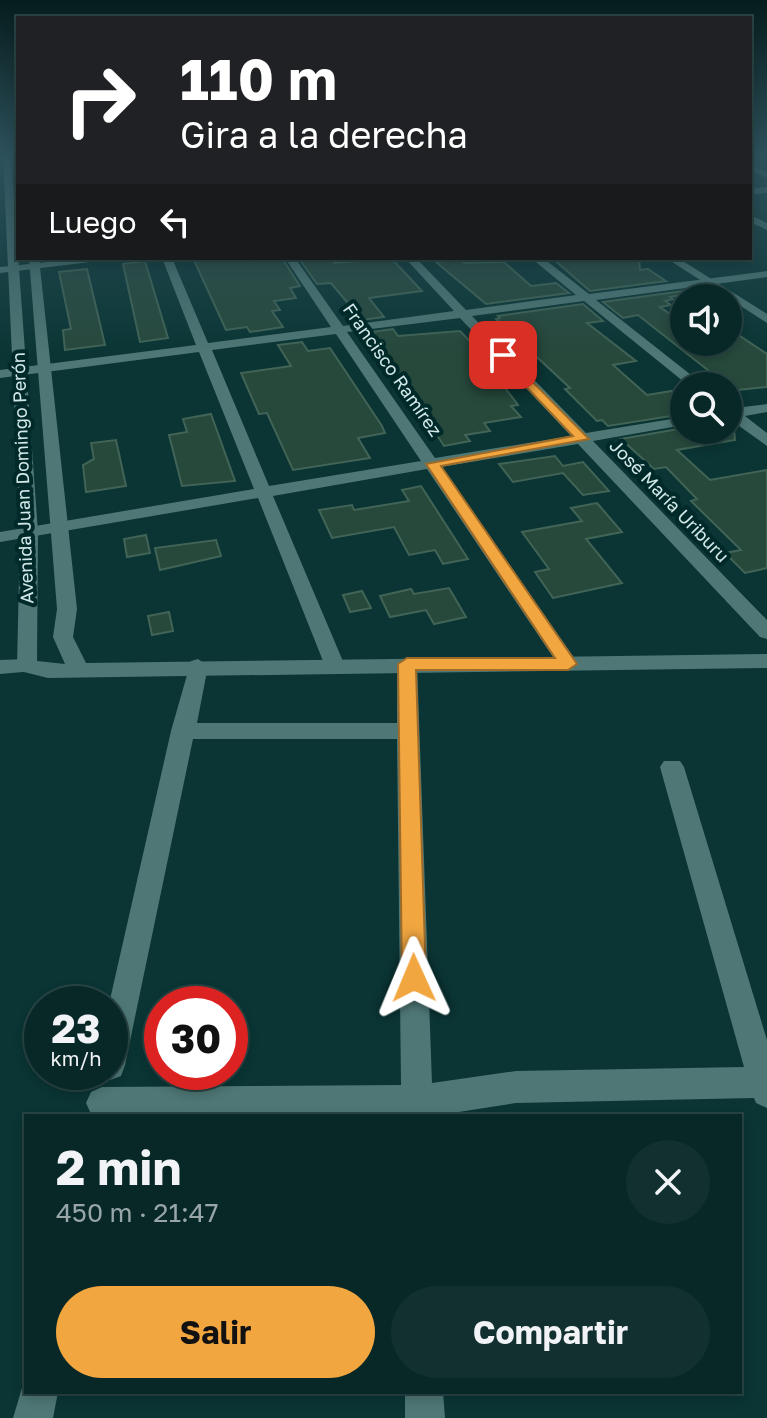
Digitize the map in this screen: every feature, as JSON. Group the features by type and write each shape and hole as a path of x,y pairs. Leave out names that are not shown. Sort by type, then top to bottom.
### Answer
{"street":[{"name":"Avenida Juan Domingo Perón","path":"8,223 7,270 20,371 29,532 27,666"},
{"path":"7,270 34,262 76,260"},
{"path":"168,260 335,666"},
{"name":"Francisco Ramírez","path":"291,260 568,664"},
{"name":"José María Uriburu","path":"412,260 767,632"},
{"path":"538,260 680,372"},
{"path":"658,260 693,284 767,274"},
{"path":"674,260 767,319"},
{"name":"Avenida Juan Domingo Perón","path":"34,262 67,609 63,637 78,669"},
{"path":"0,374 670,287"},
{"path":"742,315 767,331"},
{"path":"742,411 767,408"},
{"path":"742,422 767,441"},
{"path":"0,537 670,423"},
{"path":"0,667 27,666 48,671 198,666 767,661"},
{"path":"407,664 417,1108"},
{"path":"127,986 198,666"},
{"path":"182,731 408,731"},
{"path":"103,1097 417,1108 516,1087 766,1085 672,767"},
{"path":"33,1418 39,1394"},
{"path":"424,1394 425,1418"}],"building":[{"path":"194,260 283,260 300,286 290,288 296,298 274,301 280,310 272,311 283,327 250,332 247,327 226,330"},
{"path":"300,260 332,260 334,263 393,260 422,291 369,298 384,317 362,320 331,283 317,284"},
{"path":"460,260 464,263 504,262 531,286 556,283 569,293 486,304 436,262"},
{"path":"554,260 639,260 640,270 648,269 666,281 590,291"},
{"path":"145,261 168,338 140,342 123,264"},
{"path":"87,269 105,345 65,350 63,330 71,329 59,272"},
{"path":"670,293 670,300 665,301 670,305 660,307 670,314 670,340 638,315 623,318 603,302"},
{"path":"583,304 603,321 587,323 636,361 613,365 647,395 670,391 670,416 608,426 602,420 597,421 565,389 570,388 496,319 500,318 498,316"},
{"path":"393,329 398,336 460,331 508,380 500,381 518,405 511,406 521,417 484,423 490,431 465,435 470,441 444,446 371,332"},
{"path":"742,337 767,354 767,387 742,390 742,372 710,372 690,356 742,356"},
{"path":"302,342 308,351 330,348 382,426 385,433 358,438 370,458 293,470 267,413 259,414 241,373 291,366 278,345"},
{"path":"211,414 235,481 182,486 169,435 187,432 183,419"},
{"path":"670,430 670,444 712,444 677,450 710,480 767,470 767,568 745,573 725,553 741,550 691,501 697,499 666,467 654,469 621,439"},
{"path":"116,440 126,486 86,492 83,465 94,459 91,443"},
{"path":"555,456 563,466 583,462 609,491 583,495 563,473 513,482 499,464"},
{"path":"421,486 468,559 443,564 435,550 409,555 394,527 332,538 319,510 352,505 354,510 409,501 402,490"},
{"path":"597,503 622,532 586,539 622,583 553,598 535,572 549,569 522,532 582,521 571,508"},
{"path":"146,535 150,553 127,557 124,539"},
{"path":"216,540 221,556 160,570 155,548"},
{"path":"449,588 466,617 434,624 426,610 390,617 380,596 411,589 414,594"},
{"path":"362,591 371,608 350,612 343,595"},
{"path":"169,612 173,631 152,635 148,616"}],"route":[{"path":"414,978 407,664 568,664 432,464 582,439 503,355"}]}
